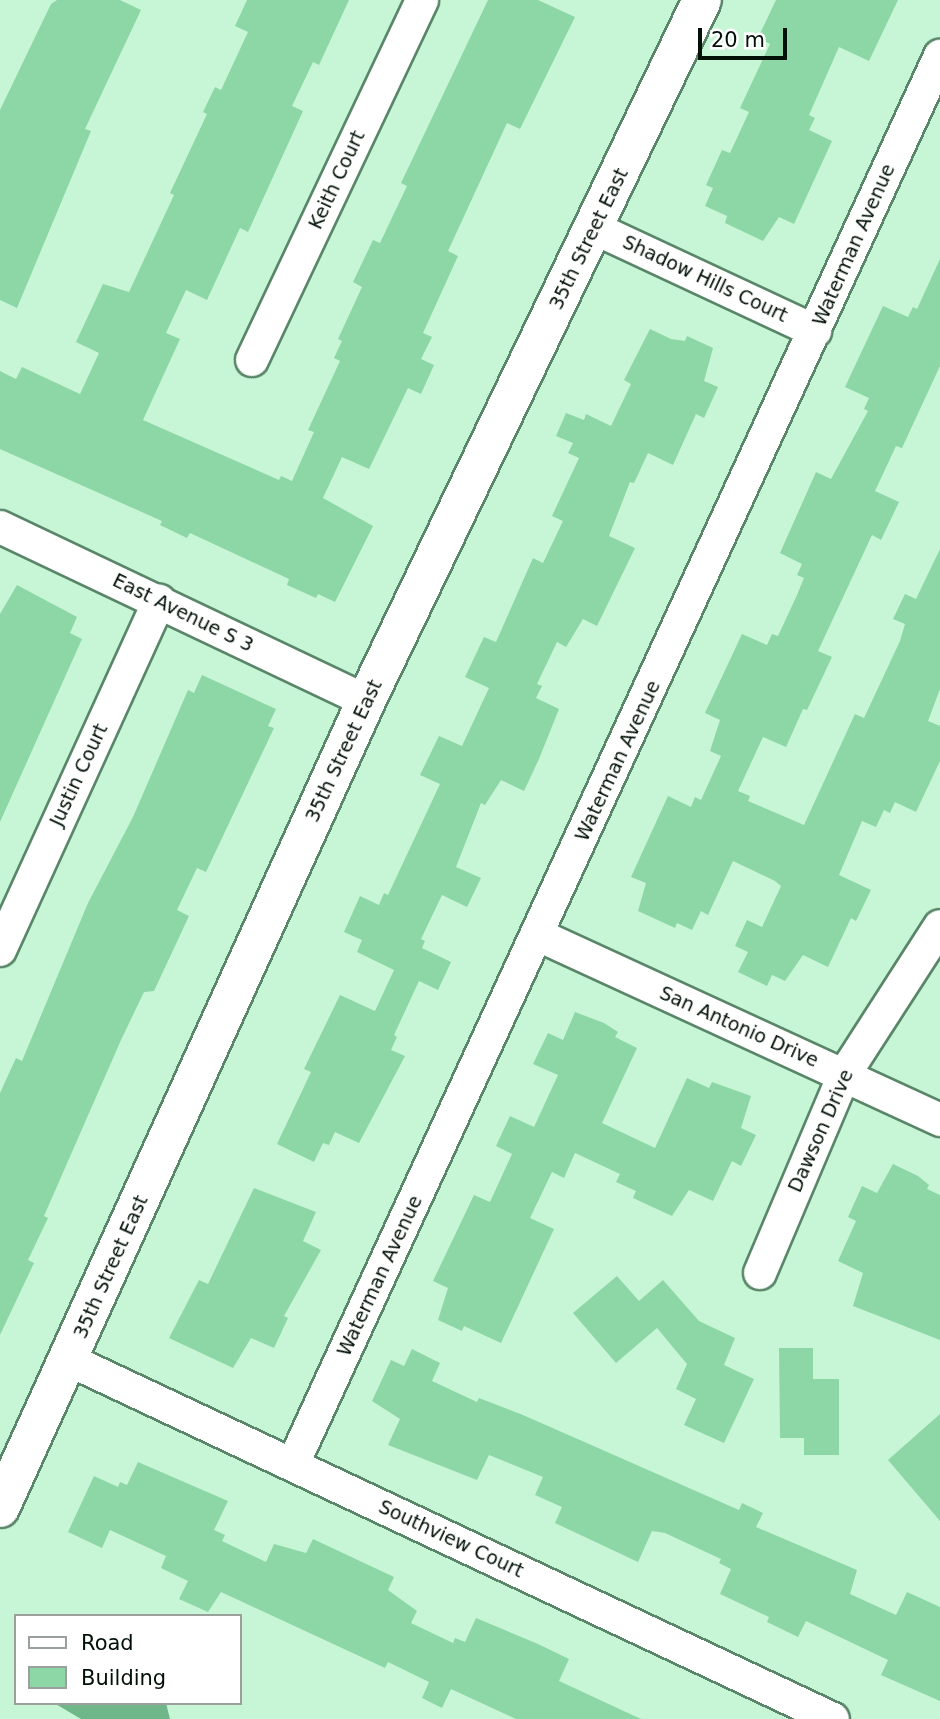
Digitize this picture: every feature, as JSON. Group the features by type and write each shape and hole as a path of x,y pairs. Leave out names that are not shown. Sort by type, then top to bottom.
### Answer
{"street":[{"name":"Keith Court","path":"252,360 422,0"},
{"name":"35th Street East","path":"0,1508 366,701 702,0"},
{"name":"Waterman Avenue","path":"293,1464 940,56"},
{"name":"Shadow Hills Court","path":"594,228 815,331"},
{"name":"East Avenue S 3","path":"0,527 366,701"},
{"name":"Justin Court","path":"0,950 159,601"},
{"name":"Dawson Drive","path":"760,1273 844,1075 940,926"},
{"name":"San Antonio Drive","path":"538,935 940,1119"},
{"name":"Southview Court","path":"69,1360 833,1719"}],"shaded area":[{"path":"57,1705 166,1705 170,1719 81,1719"}],"building":[{"path":"57,0 120,0 141,10 85,129 91,131 17,308 0,300 0,110 51,4"},
{"path":"247,0 349,0 319,65 313,62 292,106 303,111 248,232 240,228 207,300 186,290 166,333 180,339 143,420 279,480 281,476 292,481 314,432 308,430 340,361 334,358 342,341 338,339 362,287 353,282 373,240 380,243 407,186 401,183 488,0 538,0 575,17 520,129 507,123 448,251 458,256 423,333 432,337 421,359 434,365 421,394 408,388 369,469 342,457 323,498 373,526 335,602 318,594 316,598 287,585 289,579 190,533 187,538 160,525 162,521 0,449 0,371 16,379 22,367 80,394 99,353 76,342 103,284 129,292 174,195 170,193 207,114 203,112 215,87 221,90 248,32 235,26"},
{"path":"776,0 898,0 869,61 839,47 809,115 815,118 809,130 832,141 794,224 779,217 763,241 725,223 727,216 705,206 713,188 706,185 722,150 730,153 749,112 740,108 770,44 758,38"},
{"path":"940,259 940,366 902,448 896,446 875,491 899,502 881,540 872,535 818,651 832,657 807,710 803,709 786,747 763,737 738,791 750,796 748,801 804,825 855,714 864,718 900,641 905,624 893,619 905,594 916,599 940,549 940,689 928,721 940,726 940,761 916,812 895,802 890,813 884,810 876,827 862,821 839,875 871,890 856,921 851,918 828,967 803,955 785,981 772,975 767,986 738,972 748,952 735,946 747,920 762,927 781,886 775,881 733,861 708,915 701,911 692,930 677,923 675,928 638,911 646,883 631,877 668,796 691,807 695,797 701,800 721,756 710,751 720,720 705,713 742,634 767,645 772,634 778,636 797,595 804,578 797,575 802,564 780,553 816,472 831,479 868,411 864,409 869,398 845,387 883,306 908,317 913,307 917,309"},
{"path":"650,329 671,339 685,341 687,336 713,348 704,381 718,387 704,418 696,414 673,465 648,453 634,483 630,482 609,536 635,548 597,626 583,619 566,647 557,642 537,684 542,686 536,698 559,709 539,759 524,791 501,780 485,805 481,803 456,867 481,878 467,907 442,895 421,939 425,941 422,948 451,962 438,990 419,981 394,1035 397,1037 391,1050 405,1056 359,1143 335,1132 329,1145 323,1143 314,1162 277,1144 311,1072 304,1069 340,995 375,1011 394,970 357,952 362,940 344,932 360,896 379,905 384,893 388,895 440,784 420,775 439,736 462,746 489,688 465,677 484,637 496,642 533,558 543,563 563,521 552,516 579,458 568,453 573,443 556,436 566,413 584,420 586,414 611,426 631,384 624,380"},
{"path":"17,585 77,617 70,633 82,639 0,822 0,614"},
{"path":"202,675 276,709 268,726 274,728 206,872 197,868 177,910 189,916 154,991 144,992 121,1040 44,1216 48,1218 28,1260 34,1263 0,1335 0,1093 16,1058 22,1061 88,903 133,817 188,690 194,693"},
{"path":"575,1012 604,1023 618,1032 615,1037 637,1048 602,1123 655,1148 687,1078 709,1088 712,1082 751,1096 741,1128 756,1135 741,1166 732,1161 713,1201 689,1190 672,1216 633,1198 636,1191 616,1182 620,1174 575,1153 564,1178 552,1172 530,1218 554,1229 501,1343 464,1326 462,1331 438,1320 448,1288 433,1281 474,1195 490,1202 512,1154 496,1146 510,1116 534,1127 558,1075 533,1064 548,1033 563,1040"},
{"path":"893,1164 918,1176 929,1185 927,1189 940,1195 940,1340 853,1306 863,1273 838,1261 856,1221 848,1217 862,1186 877,1193"},
{"path":"254,1188 316,1212 303,1241 321,1250 284,1316 288,1318 274,1348 251,1338 233,1368 169,1338 199,1280 208,1284"},
{"path":"617,1276 639,1301 663,1280 699,1321 735,1338 724,1365 754,1379 724,1443 684,1425 696,1399 676,1389 687,1364 657,1328 616,1363 573,1313"},
{"path":"779,1348 813,1348 813,1379 839,1379 839,1455 804,1455 804,1438 780,1438"},
{"path":"412,1349 440,1363 432,1381 477,1402 479,1398 523,1415 739,1510 742,1503 763,1513 756,1527 857,1570 850,1594 896,1615 907,1592 940,1607 940,1701 881,1675 888,1660 806,1621 798,1637 767,1622 769,1617 720,1594 731,1569 719,1563 721,1559 665,1533 652,1531 638,1562 555,1523 562,1507 535,1495 543,1477 489,1455 477,1480 388,1445 400,1419 372,1401 391,1360 404,1366"},
{"path":"940,1414 940,1521 888,1460"},
{"path":"138,1462 228,1501 214,1530 225,1535 222,1541 266,1562 274,1544 306,1553 313,1539 394,1577 388,1590 417,1611 411,1623 453,1643 455,1638 465,1642 476,1618 569,1659 559,1681 641,1719 516,1719 451,1689 442,1708 422,1698 429,1682 388,1662 385,1668 221,1592 208,1612 179,1599 188,1581 161,1568 166,1556 110,1530 102,1548 68,1532 94,1476 118,1487 120,1482 127,1485"}]}
